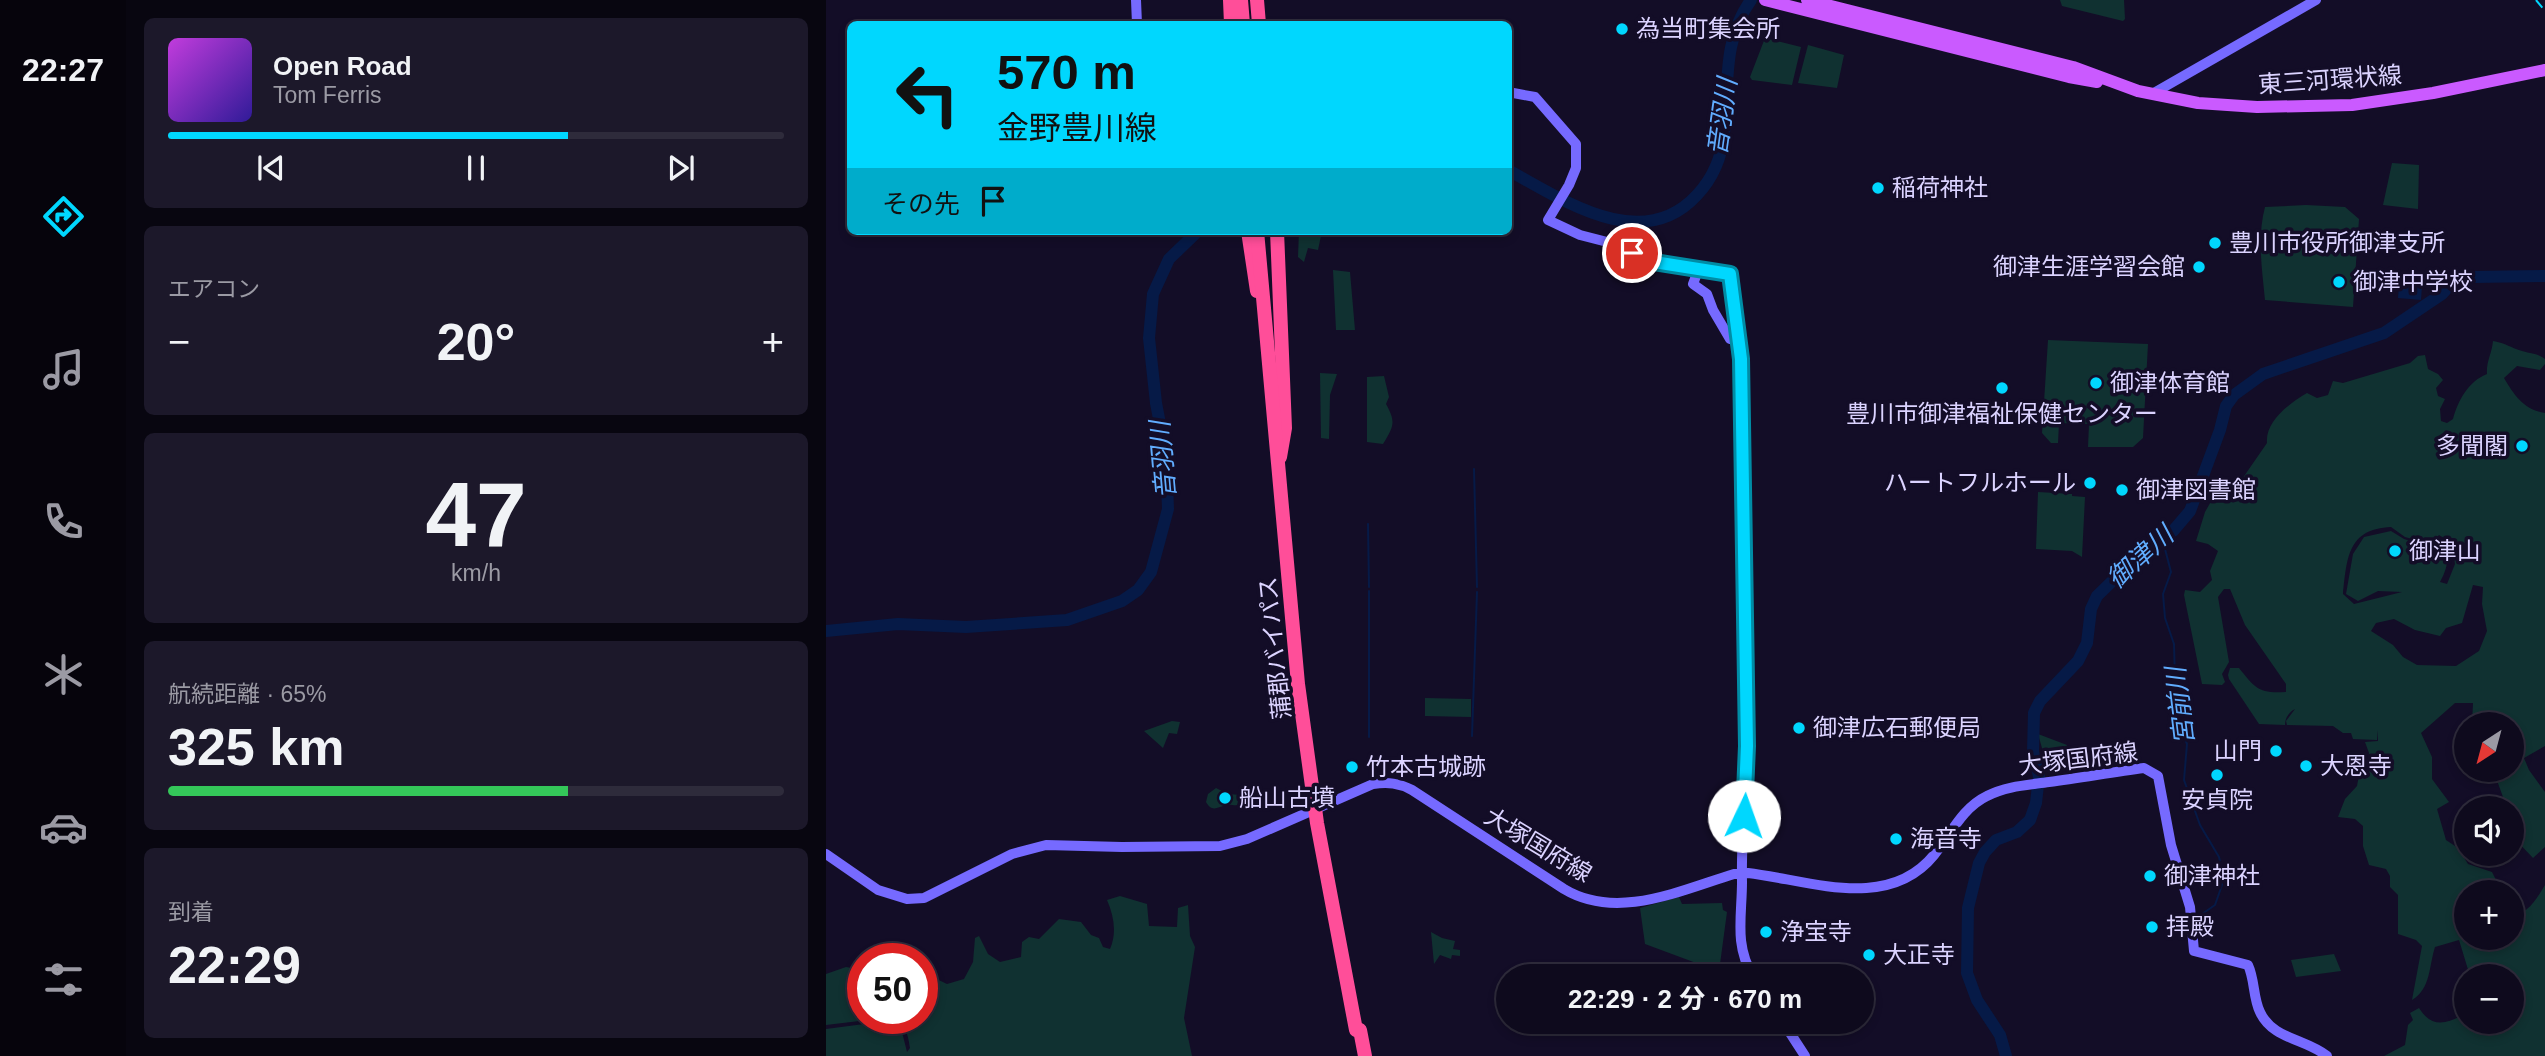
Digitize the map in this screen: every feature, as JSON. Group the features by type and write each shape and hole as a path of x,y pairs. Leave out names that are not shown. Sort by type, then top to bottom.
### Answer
{"highway":[{"path":"1230,0 1231,21"},
{"path":"1239,0 1241,21"},
{"path":"1256,0 1259,21"},
{"path":"1249,235 1264,323"},
{"name":"蒲郡バイパス","path":"1259,235 1283,543 1301,708 1321,850 1358,1030"},
{"name":"蒲郡バイパス","path":"1259,235 1271,328 1285,540 1312,772 1363,1056"},
{"path":"1277,235 1285,428 1280,460"}],"main road":[{"path":"1136,0 1137,21"},
{"name":"東三河環状線","path":"1765,0 2069,78 2119,85"},
{"name":"東三河環状線","path":"1807,0 2073,67 2119,85 2152,94 2198,103 2299,107 2365,103 2545,70"},
{"path":"2152,94 2316,0"},
{"path":"1512,93 1535,97 1576,144 1576,168 1548,220 1566,229 1615,244 1654,262 1730,274 1741,359 1747,759 1740,946 1748,964"},
{"path":"1699,268 1693,284 1707,294 1730,339"},
{"name":"大塚国府線","path":"826,854 878,890 906,899 924,898 1012,854 1046,845 1122,848 1220,846 1247,839 1373,784 1386,782 1404,785 1564,889 1589,900 1607,904 1633,903 1741,873 1857,889 1883,887 1907,878 1922,868 1964,813 1976,802 1997,791 2144,768 2158,776 2171,845 2190,906 2194,951 2248,965 2257,1006 2266,1022 2277,1032 2307,1043 2327,1056"},
{"path":"1791,1034 1805,1056"}],"green space":[{"path":"2060,0 2124,0 2125,19 2123,21 2062,6"},
{"path":"1765,38 1801,47 1792,85 1752,80 1750,77"},
{"path":"1808,45 1844,55 1837,88 1798,83"},
{"path":"2392,163 2419,165 2418,209 2383,205"},
{"path":"2265,207 2345,207 2359,219 2353,307 2265,300 2261,241"},
{"path":"1299,235 1321,235 1318,250 1308,248 1304,262 1298,257"},
{"path":"1333,270 1350,272 1355,330 1336,330"},
{"name":"御津体育館","path":"2048,340 2148,344 2143,438 2133,447 2088,447 2089,424 2059,423 2058,443 2051,443 2042,433"},
{"path":"2493,341 2545,359 2540,370 2517,366 2504,378 2525,405 2545,413 2545,746 2524,758 2524,712 2473,712 2473,703 2455,703 2421,733 2432,757 2432,779 2449,802 2437,809 2446,840 2454,845 2454,866 2474,866 2492,872 2496,880 2454,880 2454,941 2435,947 2423,990 2412,1000 2422,946 2416,940 2398,934 2398,895 2390,887 2390,876 2386,869 2369,865 2363,846 2363,826 2355,819 2338,817 2345,799 2357,786 2360,770 2368,761 2369,753 2365,742 2378,741 2378,730 2377,740 2353,739 2351,733 2343,733 2333,726 2287,725 2286,721 2295,709 2288,716 2286,720 2285,725 2259,724 2229,679 2230,668 2239,668 2263,691 2286,692 2286,684 2245,625 2230,589 2224,589 2218,597 2229,662 2222,674 2225,682 2222,685 2202,684 2184,595 2185,590 2200,592 2212,580 2210,571 2218,551 2208,544 2196,541 2205,512 2213,498 2229,485 2240,482 2267,443 2267,435 2274,420 2286,407 2307,393 2317,398 2328,395 2333,381 2343,383 2410,363 2418,356 2425,355 2428,369 2443,380 2436,388 2438,396 2445,399 2440,409 2441,421 2447,423 2453,419 2461,398 2470,386 2487,374","holes":["2391,527 2405,537 2430,544 2439,535 2452,543 2455,564 2447,584 2440,582 2447,561 2445,540 2432,548 2404,539 2391,531 2364,537 2353,554 2346,594 2358,601 2378,591 2402,592 2354,604 2343,594 2346,568 2352,547 2358,539 2366,533","2473,585 2483,587 2482,604 2487,631 2479,651 2456,666 2417,665 2371,631 2376,623 2394,619 2415,630 2440,636 2446,628 2462,623"]},
{"path":"1320,373 1337,374 1330,395 1329,439 1321,438"},
{"path":"1384,376 1389,397 1386,404 1391,415 1391,428 1383,444 1367,442 1367,377"},
{"path":"2038,492 2085,497 2082,557 2072,551 2036,549"},
{"path":"1425,698 1471,699 1471,717 1425,716"},
{"path":"1172,721 1180,722 1177,734 1169,733 1163,748 1144,731"},
{"path":"2038,734 2067,745 2064,763 2046,762"},
{"path":"2524,758 2545,792 2545,847 2533,858 2524,849 2524,796 2503,796 2498,782 2524,782"},
{"name":"船山古墳","path":"1216,788 1228,794 1241,795 1242,804 1210,807 1206,802 1208,794"},
{"path":"2545,885 2545,1056 2384,1056 2405,1045 2408,1025 2413,1020 2410,1013 2419,1008 2435,1022 2454,1019 2454,1034 2524,1034 2524,964 2466,964 2462,950 2524,950 2524,911 2536,900"},
{"path":"1120,896 1147,904 1149,926 1177,927 1178,908 1188,905 1190,936 1195,947 1184,1018 1192,1056 826,1056 826,1029 847,1026 847,1034 902,1034 907,1052 910,1048 907,1034 938,1034 938,980 947,984 964,979 973,962 975,938 979,936 988,954 1000,962 1021,957 1022,942 1029,937 1039,939 1059,919 1081,922 1091,935 1099,938 1103,947 1110,949 1114,925 1107,900"},
{"path":"1679,897 1682,904 1722,903 1723,910 1727,912 1720,964 1699,964 1645,944 1640,908"},
{"path":"1431,932 1455,941 1453,949 1460,950 1460,956 1452,955 1451,959 1440,955 1434,964"},
{"path":"2334,954 2341,971 2296,977 2291,960"},
{"path":"847,967 847,1022 826,1025 826,974"}],"water":[{"path":"2399,284 2422,286 2421,300 2398,298"}],"waterway":[{"name":"音羽川","path":"1512,172 1577,207 1602,216 1628,221 1652,221 1675,212 1703,188 1719,158 1724,133 1731,47 1735,31 1751,0"},
{"name":"音羽川","path":"826,631 898,624 966,627 1067,620 1122,601 1138,590 1151,572 1168,509 1166,455 1156,403 1149,338 1153,294 1169,259 1194,235"},
{"name":"御津川","path":"2006,1056 2000,1035 1977,1000 1967,973 1968,908 1979,863 1996,840 2017,832 2030,820 2036,803 2039,776 2033,752 2034,713 2040,701 2078,661 2087,643 2091,609 2097,596 2135,559 2173,531 2190,511 2220,430 2226,406 2234,395 2263,374 2384,333 2442,294 2452,283 2472,277 2545,276"},
{"path":"1474,469 1477,587"},
{"path":"1368,524 1369,587"},
{"name":"宮前川","path":"2173,531 2165,549 2171,572 2163,594 2165,618 2174,644 2176,717 2187,744 2184,780 2200,825 2219,857 2222,871 2222,885 2215,905 2202,914"},
{"path":"1369,591 1369,737"},
{"path":"1472,736 1477,592"}],"railway":[{"path":"2536,0 2545,11"}],"place":[{"name":"為当町集会所","path":"1622,29"},
{"name":"稲荷神社","path":"1878,188"},
{"name":"豊川市役所御津支所","path":"2215,243"},
{"name":"御津生涯学習会館","path":"2199,267"},
{"name":"御津中学校","path":"2339,282"},
{"name":"御津体育館","path":"2096,383"},
{"name":"豊川市御津福祉保健センター","path":"2002,388"},
{"name":"多聞閣","path":"2522,446"},
{"name":"ハートフルホール","path":"2090,483"},
{"name":"御津図書館","path":"2122,490"},
{"name":"御津山","path":"2395,551"},
{"name":"御津広石郵便局","path":"1799,728"},
{"name":"山門","path":"2276,751"},
{"name":"大恩寺","path":"2306,766"},
{"name":"竹本古城跡","path":"1352,767"},
{"name":"安貞院","path":"2217,775"},
{"name":"船山古墳","path":"1225,798"},
{"name":"海音寺","path":"1896,839"},
{"name":"御津神社","path":"2150,876"},
{"name":"拝殿","path":"2152,927"},
{"name":"浄宝寺","path":"1766,932"},
{"name":"大正寺","path":"1869,955"}],"route":[{"path":"1632,253 1654,262 1730,274 1741,359 1747,746 1744,816"}]}
